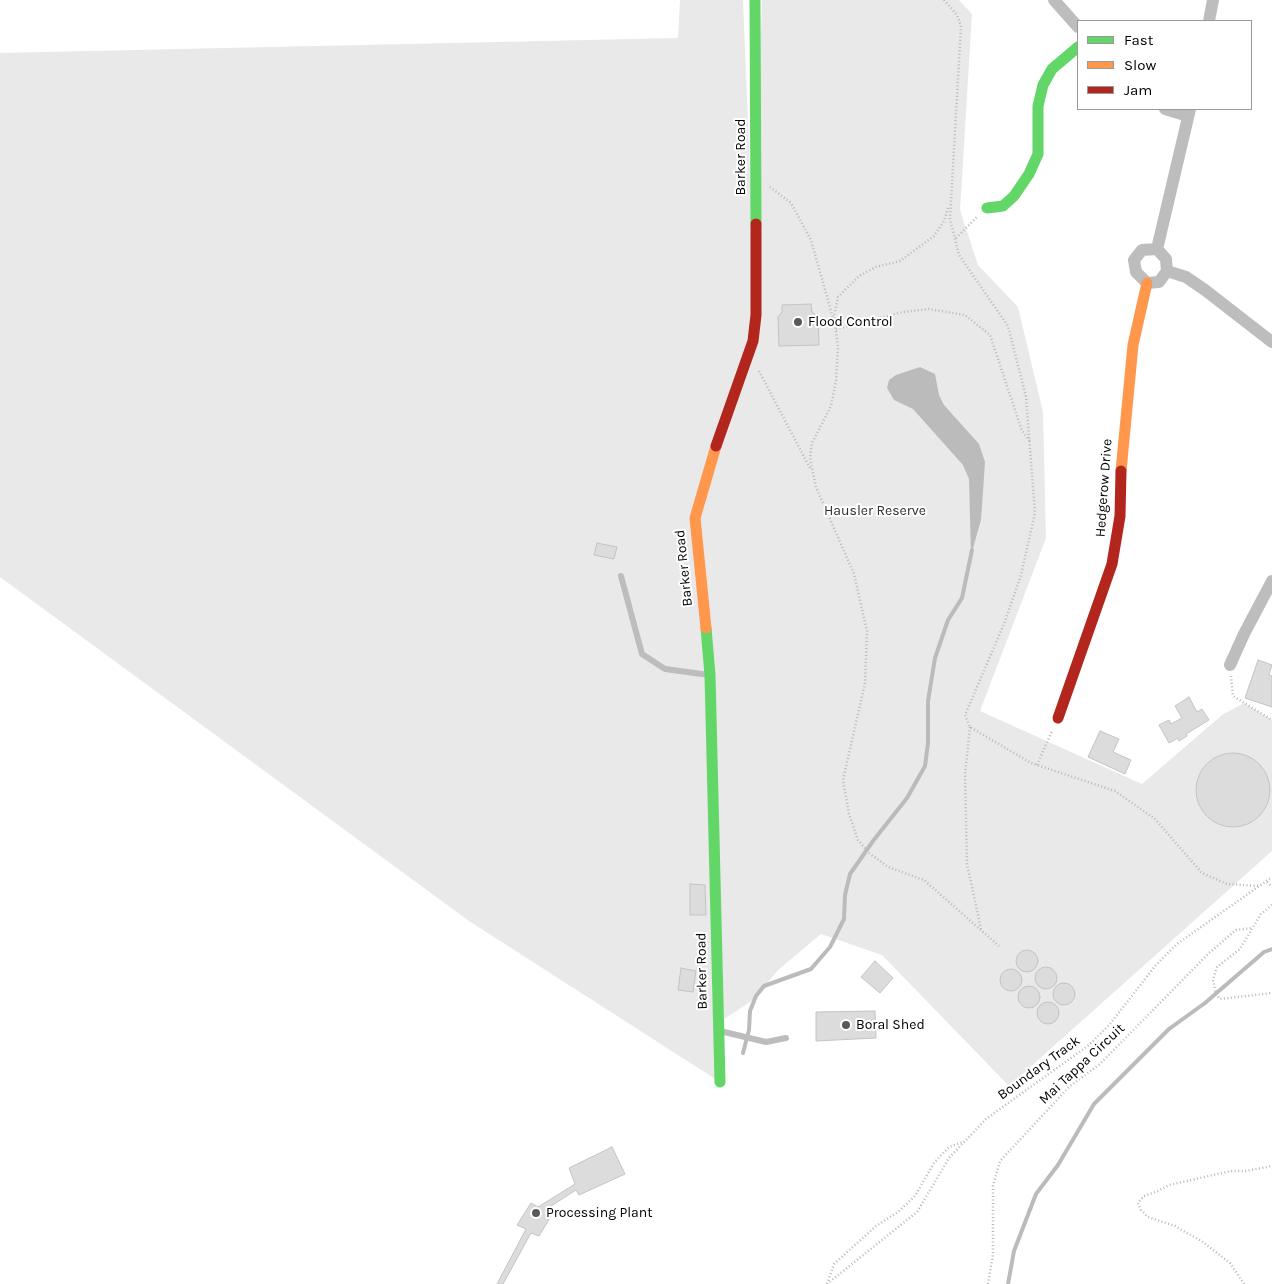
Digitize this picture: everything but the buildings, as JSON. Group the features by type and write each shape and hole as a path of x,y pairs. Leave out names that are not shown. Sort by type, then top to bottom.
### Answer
{"street":[{"name":"Barker Road","path":"720,1082 710,675 695,518 716,445 753,341 756,315 755,0"},
{"path":"1054,0 1077,26"},
{"path":"1209,20 1213,0"},
{"path":"987,208 1003,206 1014,196 1029,174 1038,154 1038,106 1043,85 1052,69 1077,48"},
{"path":"1157,249 1189,112 1173,110"},
{"path":"1157,249 1166,259 1167,271 1159,282 1147,283 1136,272 1134,260 1142,250 1157,249"},
{"path":"1167,271 1186,277 1271,339"},
{"name":"Hedgerow Drive","path":"1058,718 1112,564 1120,516 1122,447 1133,345 1147,283"},
{"path":"1230,665 1272,581"}],"lane":[{"path":"621,576 642,654 665,669 710,675"},
{"path":"719,1031 766,1042 786,1038"}],"path":[{"path":"944,0 957,15 961,26 950,204 955,238 959,255 1008,326 1026,397 1035,513 1030,542 1004,624 965,715 970,727 965,774 967,864 982,931"},
{"path":"756,182 768,185 791,203 811,240 836,329"},
{"path":"950,204 944,221 934,236 900,261 876,267 849,284 838,297 834,316 838,348 836,381 831,406 812,443 812,471 816,487 854,574 867,631 865,682 843,780 849,814 861,844 868,854 888,867 924,880 999,946"},
{"path":"955,238 987,208"},
{"path":"836,329 903,312 929,309 965,315 990,335 1022,431 1030,441"},
{"path":"749,354 812,471"},
{"path":"1230,665 1233,696 1272,720"},
{"path":"1037,765 1058,718"},
{"path":"970,727 1037,765 1115,791 1156,819 1202,873 1226,884 1260,886"},
{"name":"Boundary Track","path":"827,1284 917,1212 949,1158 986,1119 1089,1045 1110,1024 1156,964 1177,944 1272,877"},
{"path":"1267,882 1272,886"},
{"path":"1272,906 1261,914 1240,949 1217,967 1214,973 1216,994 1220,999 1272,993"},
{"name":"Mai Tappa Circuit","path":"988,1284 993,1254 993,1186 1000,1161 1070,1086 1100,1064 1209,953 1236,930 1252,928"},
{"path":"827,1284 834,1264 876,1226 898,1212 915,1196 934,1163 949,1147 965,1142"},
{"path":"1244,1284 1230,1263 1203,1242 1175,1226 1148,1217 1141,1210 1138,1203 1144,1196 1168,1185 1226,1172 1272,1166"}],"green space":[{"name":"Hausler Reserve","path":"680,0 743,0 754,271 762,0 959,0 972,14 960,210 978,265 1018,307 1043,412 1046,538 980,711 1142,784 1222,715 1244,703 1272,720 1272,851 1009,1086 882,955 821,934 778,970 753,1000 718,1023 720,1082 469,921 0,577 0,53 678,38"}],"shaded area":[{"path":"920,367 935,374 939,395 944,405 979,444 985,462 981,520 971,555 969,479 963,465 913,409 894,400 887,388 889,380 896,375"}],"waterway":[{"path":"743,1053 749,1030 750,1011 756,996 764,986 811,969 830,947 844,919 845,895 850,874 907,798 925,766 928,743 928,701 935,658 948,620 962,598 972,550"},
{"path":"1008,1284 1014,1251 1036,1194 1058,1165 1094,1104 1169,1029 1205,1003 1264,952 1272,949"}],"traffic: fast":[{"path":"755,0 756,224"},
{"path":"987,208 1003,206 1014,196 1029,174 1038,154 1038,106 1043,85 1052,69 1077,48"},
{"path":"706,628 710,675 720,1082"}],"traffic: slow":[{"path":"1121,471 1133,345 1147,283"},
{"path":"706,628 695,518 716,446"}],"traffic: jam":[{"path":"716,446 753,341 756,315 756,224"},
{"path":"1058,718 1112,564 1120,516 1121,471"}],"place":[{"name":"Flood Control","path":"798,322"},
{"name":"Boral Shed","path":"846,1025"},
{"name":"Processing Plant","path":"536,1213"}]}
